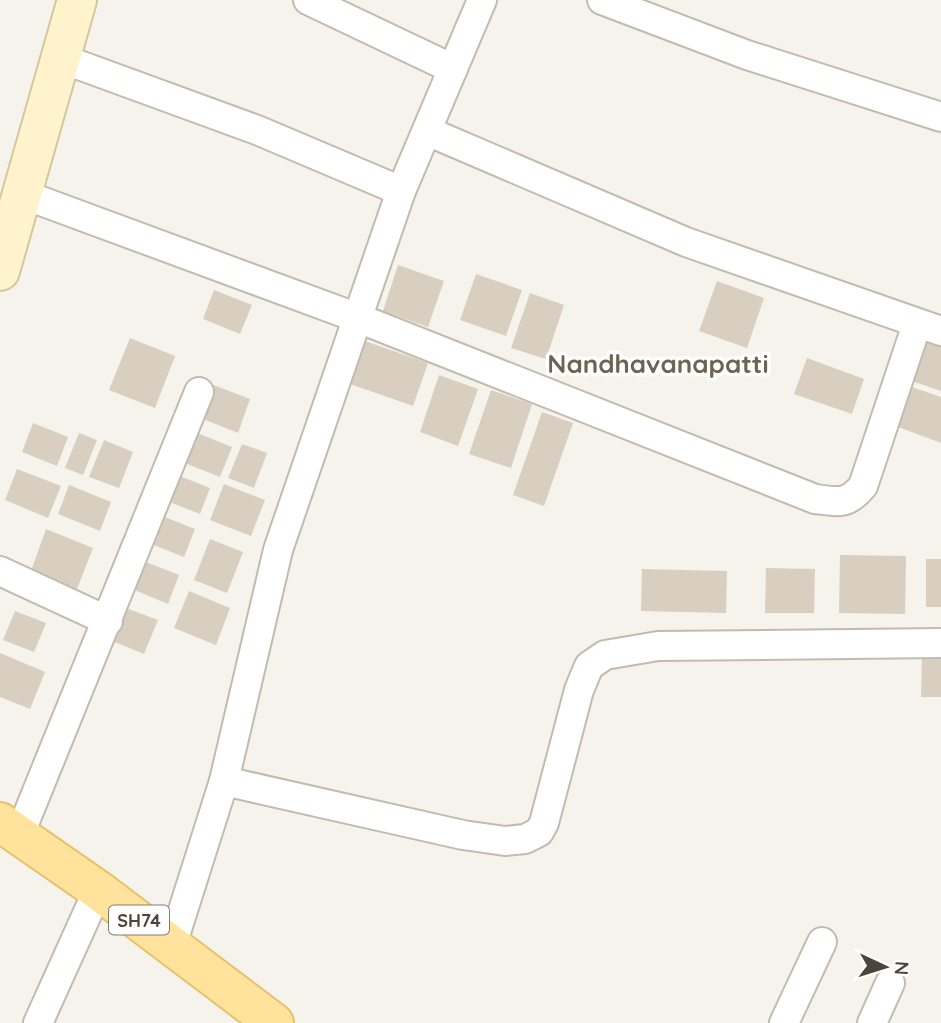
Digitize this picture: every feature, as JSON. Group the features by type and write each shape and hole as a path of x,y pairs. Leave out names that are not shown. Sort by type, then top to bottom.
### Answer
{"main road":[{"name":"SH74","path":"9,829 98,890 266,1020"}],"street":[{"path":"0,271 76,0"},
{"path":"307,0 453,69"},
{"path":"172,945 224,781 278,550 401,191 482,0"},
{"path":"602,0 747,55 941,117"},
{"path":"60,58 257,130 401,191"},
{"path":"22,194 358,318 786,489 815,499 838,502 852,499 863,486 929,328 686,243 427,131"},
{"path":"9,829 108,621 199,392"},
{"path":"0,570 108,621"},
{"path":"224,781 463,835 505,841 525,839 539,832 544,823 579,690 589,666 605,655 658,646 941,643"},
{"path":"38,1023 98,890"},
{"path":"785,1023 822,942"},
{"path":"872,1023 890,983"}],"building":[{"path":"398,265 444,281 428,327 383,311"},
{"path":"476,274 522,290 506,336 460,320"},
{"path":"717,281 764,298 747,348 699,331"},
{"path":"214,290 252,305 240,334 203,319"},
{"path":"530,293 564,305 546,359 511,348"},
{"path":"921,337 941,343 941,391 906,379"},
{"path":"130,338 175,356 155,408 109,390"},
{"path":"365,341 428,363 413,406 350,384"},
{"path":"807,358 864,379 852,414 794,394"},
{"path":"439,375 478,389 458,446 420,432"},
{"path":"206,382 250,399 238,433 193,415"},
{"path":"903,384 941,397 941,443 890,424"},
{"path":"491,390 532,404 511,468 469,454"},
{"path":"542,412 573,423 544,506 513,495"},
{"path":"33,423 68,437 57,466 22,452"},
{"path":"190,430 232,447 220,477 177,460"},
{"path":"79,433 97,440 83,475 65,468"},
{"path":"104,440 133,452 119,488 89,477"},
{"path":"242,444 267,453 254,488 228,478"},
{"path":"17,469 61,486 48,518 5,500"},
{"path":"172,473 210,488 200,514 162,499"},
{"path":"224,484 265,500 251,536 210,520"},
{"path":"69,485 111,502 100,531 58,514"},
{"path":"157,514 195,529 184,557 146,542"},
{"path":"46,529 93,548 77,589 31,571"},
{"path":"210,539 243,552 227,593 194,580"},
{"path":"840,555 906,556 905,614 839,613"},
{"path":"136,558 179,575 168,604 125,586"},
{"path":"926,559 941,559 941,607 926,607"},
{"path":"766,568 815,569 814,613 765,613"},
{"path":"642,569 727,571 726,613 641,611"},
{"path":"189,591 230,608 216,645 174,628"},
{"path":"118,605 158,620 144,654 105,638"},
{"path":"15,611 46,623 34,652 3,640"},
{"path":"0,653 45,672 30,709 0,697"},
{"path":"922,656 941,657 941,697 921,697"}],"district":[{"name":"Nandhavanapatti","path":"658,363"}]}
